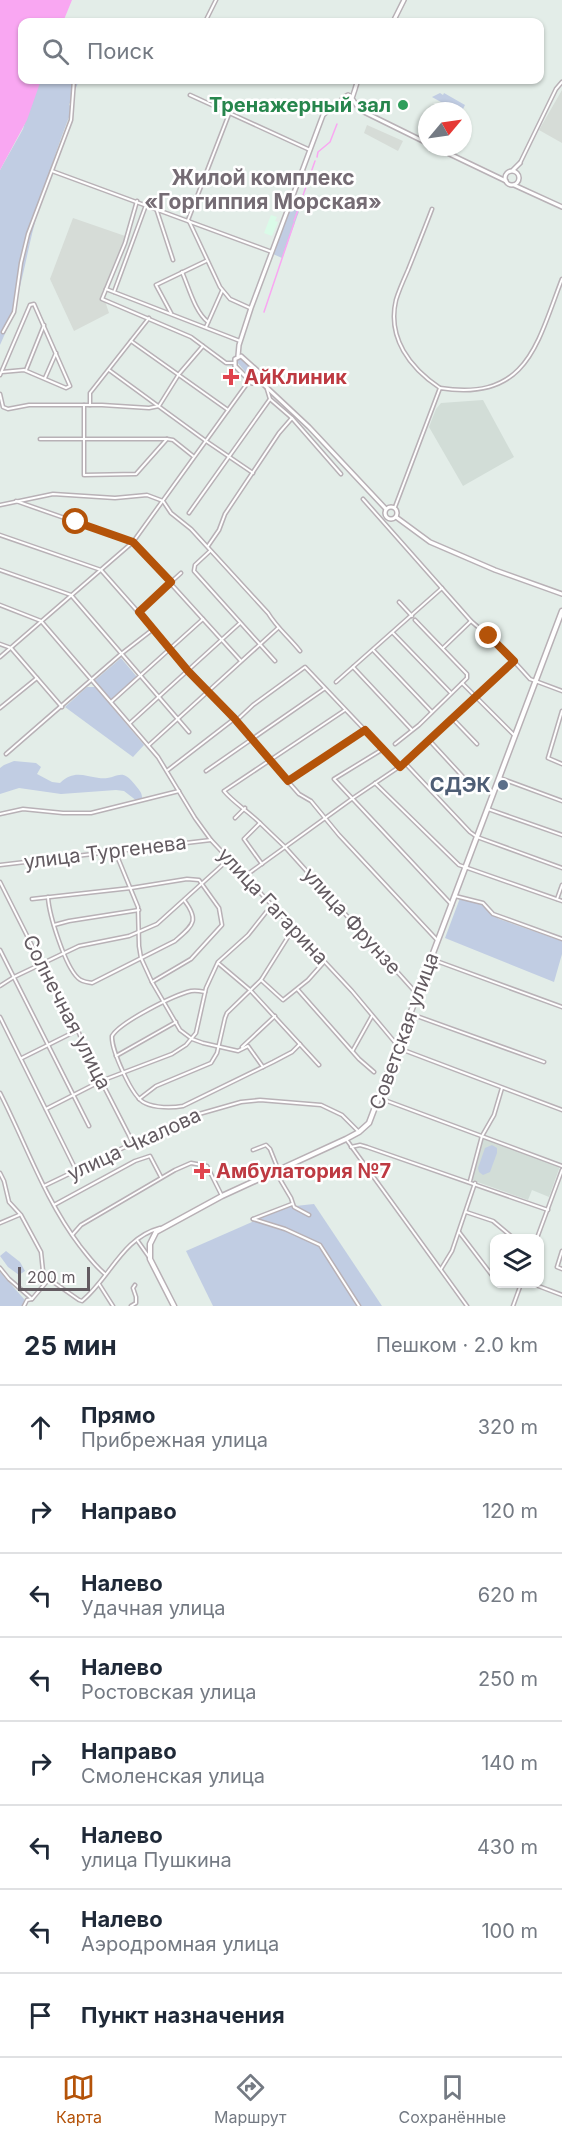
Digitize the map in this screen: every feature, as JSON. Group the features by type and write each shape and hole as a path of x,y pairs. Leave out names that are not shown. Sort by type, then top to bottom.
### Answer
{"main road":[{"name":"Советская улица","path":"160,1228 222,1196 359,1132 369,1123 562,611"},
{"path":"160,1228 152,1239 150,1259 174,1306"}],"street":[{"path":"207,18 216,0"},
{"path":"394,18 403,0"},
{"path":"514,185 517,184 520,163 556,89 562,82"},
{"path":"3,332 14,312 25,247 71,120 74,84"},
{"path":"335,109 355,84"},
{"path":"345,110 352,99 357,84"},
{"path":"190,95 310,150"},
{"path":"345,96 350,96 360,110"},
{"path":"339,104 340,110"},
{"path":"234,363 238,357 240,341 251,308 326,111 360,110 418,139"},
{"path":"229,112 188,220 222,291 230,299 251,308"},
{"path":"453,156 506,181 509,185 514,185 562,207"},
{"path":"495,177 510,172 520,163"},
{"path":"51,170 272,252"},
{"path":"510,172 519,176 526,191"},
{"path":"506,181 510,172"},
{"path":"137,201 125,243 102,298 191,337 226,363 234,363"},
{"path":"114,292 146,205"},
{"path":"156,208 172,260"},
{"path":"432,209 396,299 395,328 398,342 408,358 418,371 440,388 468,391 492,387 516,373 530,357 539,340 562,279"},
{"path":"171,313 156,285 207,261"},
{"path":"182,272 199,310 208,322"},
{"path":"106,288 240,341"},
{"path":"206,327 222,291"},
{"path":"34,304 44,326 70,386 66,388 26,371 1,374 30,305 34,304"},
{"path":"90,405 90,393 149,318"},
{"path":"26,371 44,326"},
{"path":"131,342 228,410"},
{"path":"0,394 5,408 29,405 149,408 159,406 179,374 203,346"},
{"path":"45,379 56,353"},
{"path":"238,357 245,357 260,373 263,377 261,382"},
{"path":"234,363 249,381 254,384 261,382"},
{"path":"110,370 253,473"},
{"path":"0,657 133,542 249,381"},
{"path":"261,382 309,427 386,509 385,514 388,518 396,517 430,543 486,567 562,594"},
{"path":"266,387 270,399 291,418 341,474"},
{"path":"396,517 398,511 395,507 440,388"},
{"path":"189,513 270,399"},
{"path":"84,405 84,475 136,474 167,439"},
{"path":"207,547 219,530 225,514 291,418"},
{"path":"40,439 167,439 173,440 194,457"},
{"path":"0,505 53,494 116,498 147,495 162,501 180,522 188,526 300,651"},
{"path":"363,498 471,621 530,679 562,691"},
{"path":"15,501 133,542 241,662"},
{"path":"386,509 390,506 395,507"},
{"path":"0,535 100,570 299,794 311,801 438,941"},
{"path":"210,551 195,565 194,571 274,662"},
{"path":"0,570 71,596 189,732"},
{"path":"139,612 181,573"},
{"path":"336,681 442,588"},
{"path":"399,602 412,616"},
{"path":"0,605 41,621"},
{"path":"110,702 203,619"},
{"path":"395,744 467,678 467,674 415,620"},
{"name":"улица Гагарина","path":"41,621 158,757 211,840 324,962 398,1047 562,1110"},
{"path":"443,648 471,621"},
{"path":"130,723 240,624"},
{"path":"148,745 278,628"},
{"path":"6,754 152,630"},
{"path":"393,633 451,694"},
{"path":"0,644 11,648 62,707"},
{"path":"373,650 432,712"},
{"path":"245,876 324,818 400,767 514,661"},
{"path":"167,771 305,667 400,767"},
{"path":"353,667 412,730"},
{"path":"0,708 37,678"},
{"path":"462,683 515,736"},
{"path":"206,771 325,689"},
{"path":"270,761 345,710"},
{"path":"562,711 560,725 548,758 562,764"},
{"path":"453,718 477,744"},
{"path":"288,781 365,730"},
{"path":"429,740 465,779"},
{"path":"383,748 334,779 452,905"},
{"name":"улица Фрунзе","path":"270,761 224,791 231,800 245,808 285,847 418,995"},
{"path":"405,763 477,837 562,868"},
{"path":"500,778 562,801"},
{"path":"375,783 459,865 562,901"},
{"path":"0,814 22,809 91,813 179,791"},
{"path":"235,818 245,808"},
{"path":"488,809 562,836"},
{"path":"260,823 244,839 262,864"},
{"name":"улица Тургенева","path":"0,865 211,840"},
{"path":"115,851 132,888 139,910 138,933 141,957 152,982 180,1030 192,1039 238,1051 248,1046 263,1067"},
{"path":"0,986 64,953 90,943 138,933 161,921 230,859"},
{"path":"32,899 132,888 187,879 194,879 202,883 219,908 222,925 191,959 152,982"},
{"name":"Солнечная улица","path":"0,882 79,1033 84,1051 133,1143"},
{"path":"557,900 562,885"},
{"path":"455,896 483,903 493,914 562,939"},
{"path":"48,897 54,926 64,953 78,978 83,982 92,983 175,941 193,922 193,911 184,900"},
{"path":"46,1109 101,1081 172,1053 192,1039 199,1023 205,992 218,963 248,935 271,905"},
{"path":"54,926 69,921 139,910"},
{"path":"139,1099 156,1086 211,1063 215,1059 225,1018 261,980 293,928"},
{"path":"0,950 89,1126"},
{"path":"431,959 562,1007"},
{"path":"261,980 283,1000 298,990 324,962"},
{"path":"218,963 250,990 319,1065"},
{"path":"298,990 359,1059 374,1072"},
{"path":"205,992 189,992 164,1002 115,1030 111,1043 116,1056 139,1099 144,1103 156,1106 183,1106 292,1052 300,1044"},
{"path":"411,1014 544,1062"},
{"path":"238,1051 275,1016"},
{"path":"353,1051 372,1016"},
{"path":"0,1017 76,1170"},
{"path":"116,1056 176,1022"},
{"path":"21,1059 76,1031"},
{"path":"470,1182 482,1136 494,1115 502,1088"},
{"path":"0,1093 54,1205 72,1236 98,1269 105,1274"},
{"path":"379,1098 562,1166"},
{"name":"улица Чкалова","path":"44,1185 185,1118 232,1104 260,1100 313,1103 329,1107 342,1115 359,1132"},
{"path":"346,1138 468,1306"},
{"path":"253,1150 267,1145 292,1204 309,1215"},
{"path":"351,1147 360,1145 367,1147 548,1210"},
{"path":"54,1205 148,1156 161,1178"},
{"path":"72,1236 81,1225 191,1163 207,1166 222,1196"},
{"path":"539,1234 562,1170"},
{"path":"0,1173 9,1202 20,1215 41,1252 41,1266 49,1279 33,1298 27,1300 24,1306"},
{"path":"0,1183 4,1181"},
{"path":"440,1270 452,1251 475,1183"},
{"path":"292,1204 253,1220 285,1229 320,1245 358,1306"},
{"path":"466,1212 493,1221 508,1234"},
{"path":"0,1223 20,1215"},
{"name":"Советская улица","path":"49,1279 82,1301 99,1284 124,1250 160,1228"},
{"path":"459,1232 490,1272"},
{"path":"137,1240 150,1259"},
{"path":"562,1251 557,1267 562,1269"},
{"path":"0,1268 9,1279 33,1298"},
{"path":"99,1284 112,1306"},
{"path":"130,1306 136,1303 133,1288 135,1285"},
{"path":"513,1306 520,1288"},
{"path":"544,1288 562,1295"}],"shaded area":[{"path":"0,0 72,0 65,18 18,18 18,84 40,84 27,120 0,170"},
{"path":"37,84 78,84 69,105 73,107 55,154 41,202 15,305 0,345 0,170 23,129"},
{"path":"562,90 562,143 539,130"},
{"path":"444,93 460,102 441,102 432,97"},
{"path":"367,125 403,141 398,151 364,133"},
{"path":"295,195 304,198 282,258 273,254"},
{"path":"271,215 277,217 275,221 278,222 272,236 264,233"},
{"path":"73,218 128,237 104,298 109,313 74,331 50,279"},
{"path":"239,358 244,359 259,375 258,381 253,381 237,362"},
{"path":"483,400 514,457 463,486 429,427 441,403"},
{"path":"121,658 137,677 111,701 93,682"},
{"path":"87,687 95,687 144,745 133,757 65,707"},
{"path":"14,761 36,763 41,767 37,774 52,782 60,783 74,775 106,778 123,775 136,786 142,798 137,801 124,791 116,790 61,794 19,788 0,794 0,768"},
{"path":"460,898 485,906 499,919 562,941 562,954 554,982 445,938"},
{"path":"484,1138 560,1166 549,1197 532,1190 528,1200 469,1179"},
{"path":"492,1145 497,1148 497,1153 490,1172 483,1175 478,1168 485,1148"},
{"path":"314,1204 382,1306 213,1306 186,1251 286,1207"},
{"path":"6,1251 20,1262 25,1271 19,1275 8,1267 0,1256"},
{"path":"0,1272 24,1299 26,1306 0,1306"}],"waterway":[{"path":"317,157 318,152 330,142 337,124"},
{"path":"294,221 315,161"},
{"path":"264,312 294,223"}],"place":[{"name":"Тренажерный зал","path":"403,105"},
{"name":"АйКлиник","path":"231,377"},
{"name":"СДЭК","path":"503,785"},
{"name":"Амбулатория №7","path":"202,1171"}],"district":[{"name":"Жилой комплекс «Горгиппия Морская»","path":"263,190"}],"route":[{"path":"76,522 133,542 171,582 139,612 188,671 234,718 288,781 365,730 400,767 514,661 489,636"}]}
